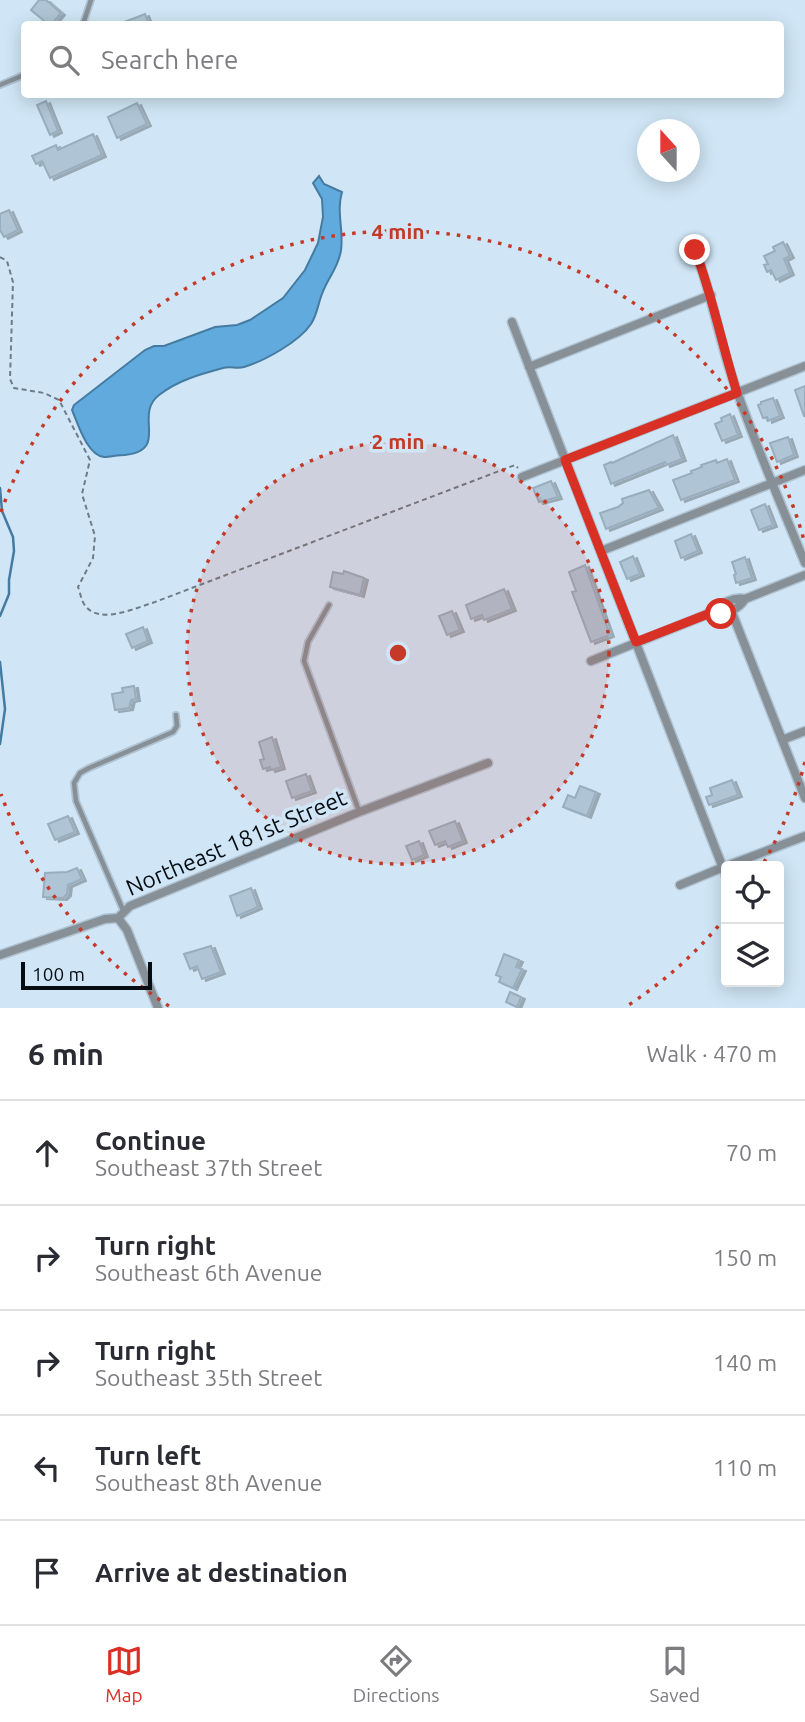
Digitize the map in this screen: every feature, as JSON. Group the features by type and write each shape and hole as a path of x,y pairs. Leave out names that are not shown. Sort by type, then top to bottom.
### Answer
{"street":[{"path":"695,250 711,295 720,338 737,393 805,563"},
{"path":"529,367 711,295"},
{"path":"512,322 723,861"},
{"path":"520,473 565,460 805,366"},
{"path":"601,551 805,470"},
{"path":"591,661 713,612 718,606 737,598 745,599 805,575"},
{"path":"713,612 721,614 740,607 745,599"},
{"path":"731,610 805,798"},
{"path":"782,740 805,730"},
{"name":"Northeast 181st Street","path":"0,955 120,914 359,812 488,762"},
{"path":"745,861 805,836"},
{"path":"680,885 721,871"},
{"path":"120,914 158,1008"}],"lane":[{"path":"84,21 91,0"},
{"path":"0,85 21,76"},
{"path":"329,605 307,642 304,661 359,812"},
{"path":"120,914 76,801 74,783 80,773 89,768 173,732 177,726 176,715"}],"path":[{"path":"0,257 7,261 13,282 10,379 14,388 44,393 58,400 90,460 82,494 95,536 93,558 78,587 85,605 95,614 105,616 155,602 514,465 520,473"}],"water":[{"path":"319,176 324,184 342,192 342,243 338,262 324,288 313,321 305,331 290,344 261,360 244,367 226,367 198,375 159,395 149,412 149,439 146,446 138,452 104,457 93,451 77,423 72,410 74,405 145,350 164,346 215,327 237,325 250,320 283,298 305,270 318,243 323,217 322,199 313,183"}],"building":[{"path":"39,0 46,0 61,13 54,21 44,21 31,10"},
{"path":"145,14 148,21 127,21"},
{"path":"46,101 58,131 50,135 37,105"},
{"path":"137,103 147,124 117,138 108,117"},
{"path":"93,134 102,155 50,178 42,161 36,164 32,156 56,145 58,150"},
{"path":"9,210 18,230 4,237 0,230 0,214"},
{"path":"783,242 790,256 784,259 790,273 776,280 771,270 767,272 764,265 768,264 764,256 775,251 773,247"},
{"path":"805,386 805,416 804,416 795,390"},
{"path":"773,398 780,416 768,421 767,417 763,418 758,405"},
{"path":"730,414 738,435 722,441 715,424"},
{"path":"673,435 682,459 666,465 665,462 611,484 604,465"},
{"path":"788,437 794,455 777,462 770,443"},
{"path":"727,459 735,480 681,500 673,480 692,473 691,471 702,467 701,465"},
{"path":"551,481 558,497 539,502 533,488"},
{"path":"649,490 659,508 606,529 600,513 618,507 623,503 622,499"},
{"path":"765,504 773,525 759,530 751,510"},
{"path":"691,534 698,551 681,558 675,541"},
{"path":"633,556 640,574 627,579 620,562"},
{"path":"745,557 752,578 736,583 732,562"},
{"path":"585,565 610,635 591,642 572,592 576,591 569,572"},
{"path":"344,571 364,578 360,595 330,587 333,572 343,574"},
{"path":"504,589 512,609 484,620 482,615 471,619 466,605"},
{"path":"452,611 460,630 447,635 439,616"},
{"path":"143,627 148,641 132,648 126,634"},
{"path":"134,686 136,699 131,700 129,708 115,710 112,694 123,692 122,688"},
{"path":"272,737 281,767 263,769 260,760 264,759 259,742"},
{"path":"306,774 312,791 292,798 286,781"},
{"path":"732,780 738,795 709,805 706,797 712,795 710,788"},
{"path":"580,786 596,792 587,816 563,807 568,795 575,798"},
{"path":"68,816 75,832 55,840 48,824"},
{"path":"455,821 463,841 448,847 445,841 435,845 429,831"},
{"path":"419,841 424,855 412,860 406,846"},
{"path":"77,868 82,879 68,885 67,894 63,898 43,897 45,873 67,872"},
{"path":"251,888 258,907 237,916 230,896"},
{"path":"211,946 221,972 202,979 197,966 190,969 184,954"},
{"path":"504,954 519,960 516,967 522,969 513,988 499,982 501,977 496,975"},
{"path":"510,992 521,997 517,1007 506,1002"}],"waterway":[{"path":"0,488 2,511 13,537 14,551 9,594 0,616"},
{"path":"0,662 5,709 0,744"}],"route":[{"path":"695,250 711,295 720,338 737,393 565,460 636,642 713,612 721,614"}]}
